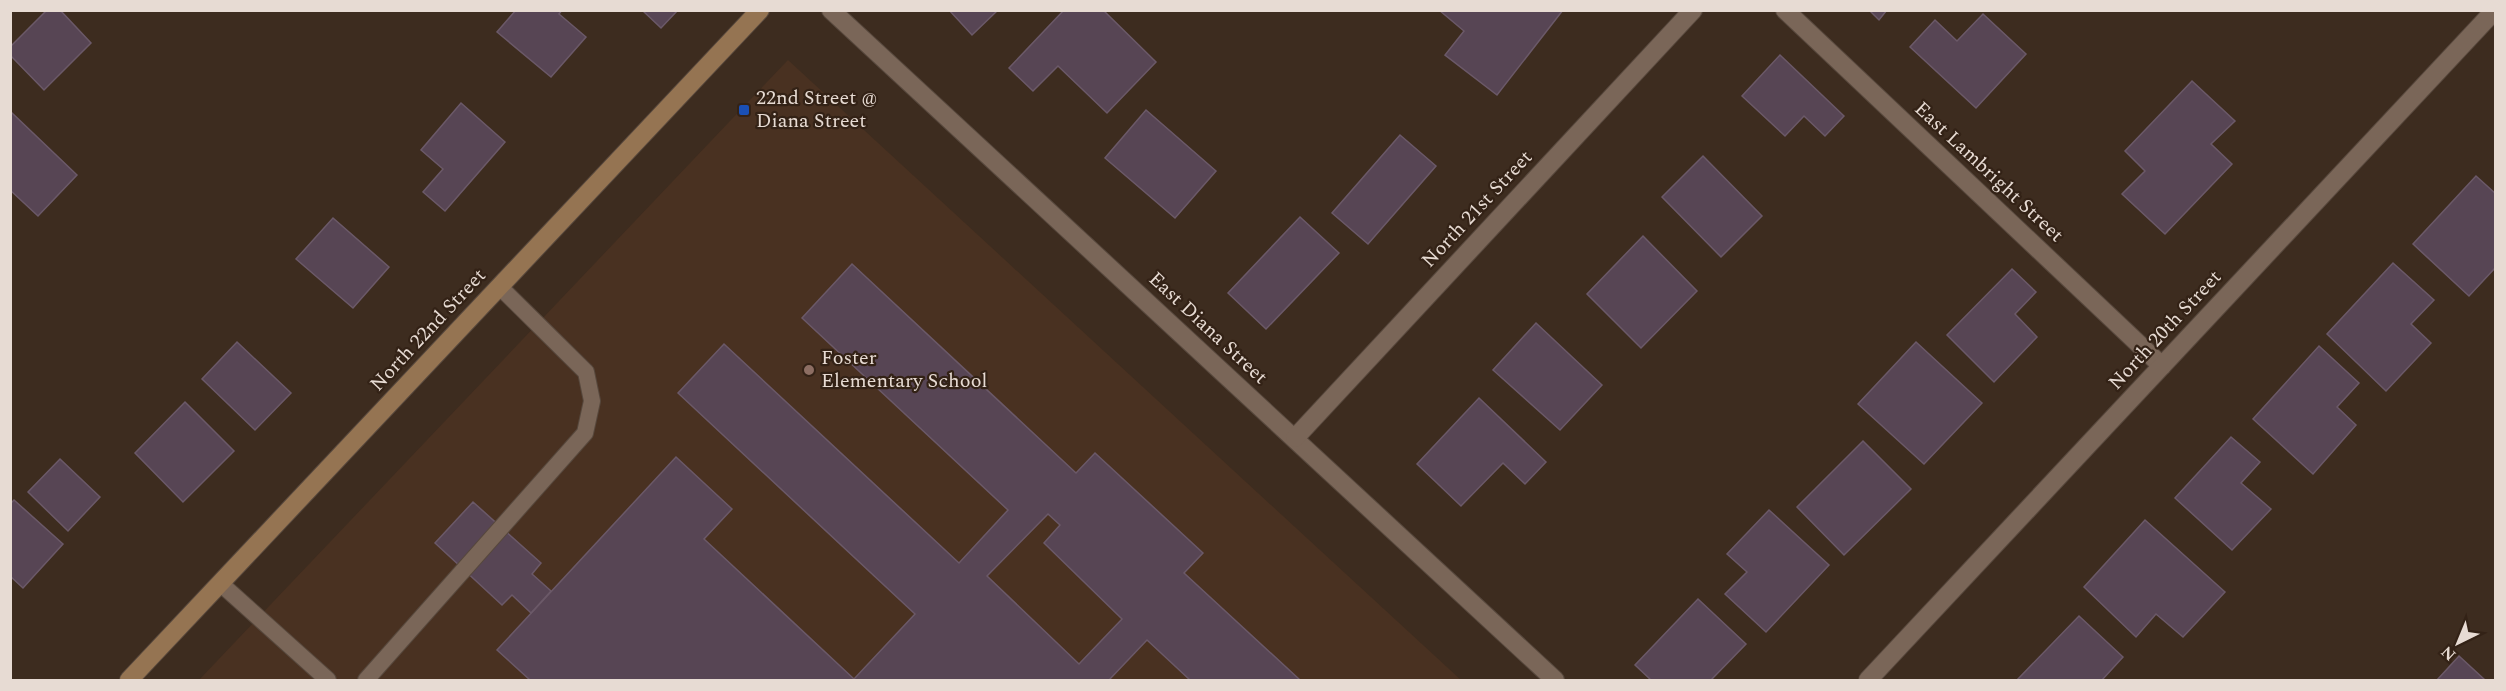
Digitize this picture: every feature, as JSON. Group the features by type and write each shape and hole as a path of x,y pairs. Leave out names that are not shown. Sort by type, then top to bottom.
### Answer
{"street":[{"name":"North 22nd Street","path":"129,681 760,10"},
{"name":"East Diana Street","path":"831,10 1555,681"},
{"name":"North 21st Street","path":"1295,438 1693,10"},
{"name":"East Lambright Street","path":"1785,10 2162,366"},
{"name":"North 20th Street","path":"1868,681 2495,10"}],"lane":[{"path":"366,681 585,433 592,401 586,372 500,287"},
{"path":"220,583 328,681"}],"shaded area":[{"name":"Foster Elementary School","path":"788,60 1461,680 199,680"}],"building":[{"path":"47,10 60,10 91,43 44,90 10,55 10,47"},
{"path":"516,10 562,10 559,14 586,37 551,77 497,32"},
{"path":"642,10 678,10 661,28"},
{"path":"949,10 998,10 972,35"},
{"path":"1064,10 1103,10 1156,62 1107,113 1058,66 1033,91 1009,68"},
{"path":"1439,10 1563,10 1497,95 1445,55 1464,31"},
{"path":"1869,10 1887,10 1879,20"},
{"path":"1983,14 2026,54 1976,108 1910,47 1935,20 1957,41"},
{"path":"1780,55 1844,116 1825,136 1804,116 1785,136 1742,96"},
{"path":"2192,81 2235,121 2211,144 2232,164 2165,234 2122,194 2145,171 2125,151"},
{"path":"461,103 505,142 445,211 423,192 443,169 421,150"},
{"path":"1146,110 1216,171 1175,218 1105,158"},
{"path":"11,112 77,175 38,216 10,190"},
{"path":"1400,135 1436,166 1368,244 1332,213"},
{"path":"1703,156 1762,216 1721,257 1662,197"},
{"path":"2476,176 2496,194 2496,267 2469,296 2413,244"},
{"path":"1300,217 1339,253 1266,329 1228,293"},
{"path":"333,218 389,267 353,308 296,259"},
{"path":"1643,236 1697,291 1641,348 1587,294"},
{"path":"2393,263 2434,300 2411,324 2431,343 2386,391 2327,334"},
{"path":"852,264 1076,473 1095,453 1203,553 1184,573 1300,680 1190,680 1147,640 1109,680 530,680 497,650 676,457 732,509 704,539 854,679 915,614 678,393 724,344 959,563 1008,510 802,318","holes":["1048,514 1060,525 1044,543 1122,619 1079,664 987,576"]},
{"path":"2012,269 2036,292 2015,314 2037,337 1994,382 1947,335"},
{"path":"1536,323 1602,385 1560,430 1493,370"},
{"path":"237,342 291,393 255,430 202,379"},
{"path":"1916,342 1982,403 1924,464 1858,404"},
{"path":"2319,346 2359,383 2337,407 2356,425 2313,474 2253,419"},
{"path":"1479,398 1546,462 1525,484 1503,463 1461,506 1417,464"},
{"path":"185,402 234,451 183,502 135,453"},
{"path":"2231,437 2260,462 2241,483 2271,509 2232,550 2175,498"},
{"path":"1863,441 1911,489 1844,555 1797,507"},
{"path":"60,459 100,497 68,531 28,492"},
{"path":"14,500 63,544 23,588 10,576 10,504"},
{"path":"473,502 541,563 532,574 551,591 531,613 512,595 502,605 435,543"},
{"path":"1769,510 1829,565 1766,632 1725,594 1747,572 1727,554"},
{"path":"2145,520 2225,592 2183,637 2156,614 2136,637 2084,587"},
{"path":"1698,599 1746,644 1711,680 1651,680 1635,665"},
{"path":"2079,616 2123,657 2102,680 2017,680"},
{"path":"2459,656 2485,680 2437,680"}],"place":[{"name":"22nd Street @ Diana Street","path":"744,110"},
{"name":"Foster Elementary School","path":"809,370"}]}
